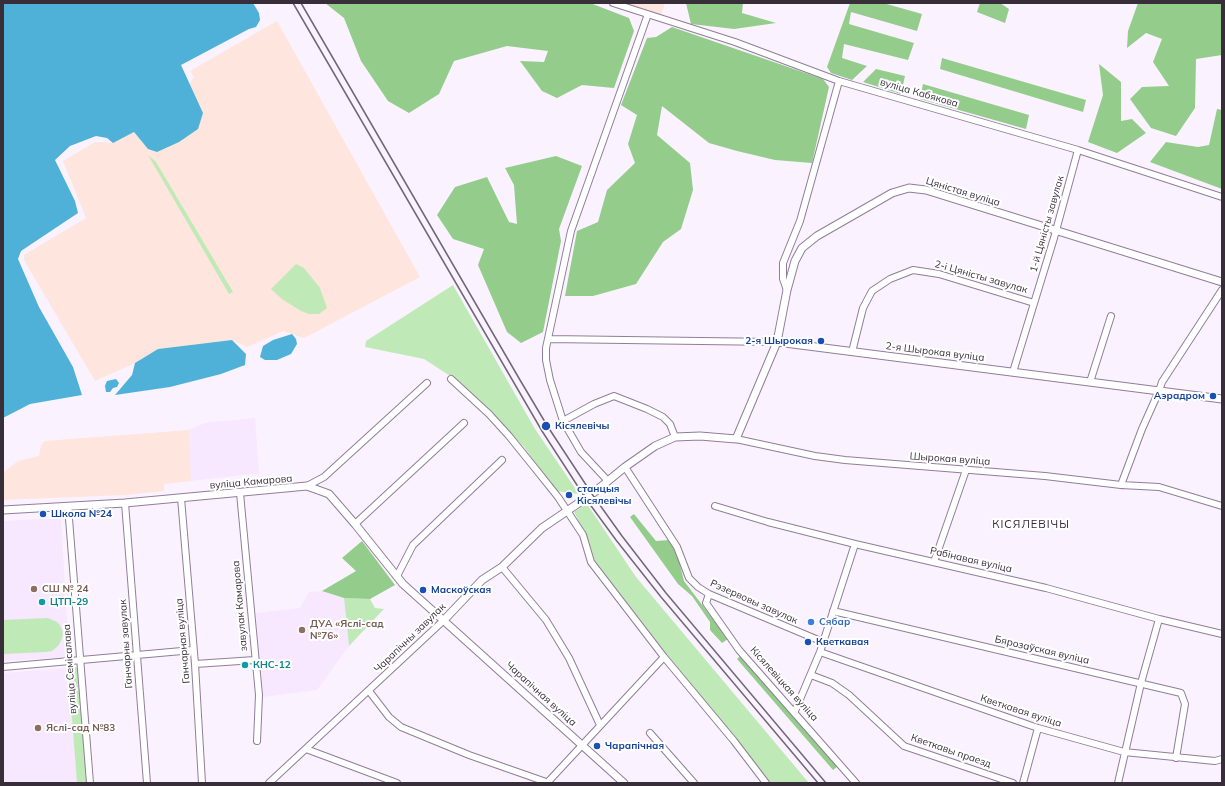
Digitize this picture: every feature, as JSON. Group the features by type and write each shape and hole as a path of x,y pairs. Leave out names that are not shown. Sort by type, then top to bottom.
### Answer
{"street":[{"name":"вуліца Кабякова","path":"614,3 735,42 839,81 1078,150 1222,197"},
{"path":"608,481 581,452 563,421 550,380 546,360 546,348 571,231 648,14"},
{"path":"787,290 783,279 783,263 800,221 839,81"},
{"name":"1-й Цяністы завулак","path":"1013,372 1056,231 1078,150"},
{"name":"Цяністая вуліца","path":"736,439 777,342 787,290 795,261 802,248 817,236 877,200 904,188 926,190 1222,282"},
{"name":"2-і Цяністы завулак","path":"852,352 864,308 872,291 890,279 913,270 939,274 1034,303"},
{"path":"1121,485 1162,382 1222,290"},
{"path":"1090,382 1111,316"},
{"path":"548,339 777,342"},
{"name":"2-я Шырокая вуліца","path":"777,342 1222,399"},
{"path":"451,379 489,414 534,467 567,510 583,535 592,562 664,657 734,741 766,783"},
{"path":"307,486 324,477 427,383"},
{"path":"563,421 594,404 614,396 647,409 663,418 670,424 675,436"},
{"path":"355,524 464,423"},
{"name":"Шырокая вуліца","path":"567,510 590,496 625,467 655,446 675,436 700,436 736,439 816,456 845,460 1045,476 1159,488 1222,506"},
{"path":"397,576 413,545 502,460"},
{"name":"Рэзервовы завулак","path":"625,467 677,547 689,578 698,587 709,594 823,642"},
{"path":"934,562 966,470"},
{"name":"вуліца Камарова","path":"3,510 125,503 307,486 328,494 355,524 397,576 444,620"},
{"name":"завулак Камарова","path":"240,493 259,695 257,741"},
{"name":"Ганчарная вуліца","path":"181,498 195,664 202,783"},
{"name":"Ганчарны завулак","path":"125,503 147,783"},
{"name":"вуліца Семісалава","path":"68,506 79,660 90,783"},
{"name":"Рабінавая вуліца","path":"715,506 768,522 855,544 1046,588 1159,619 1222,634"},
{"name":"Чарапічны завулак","path":"269,783 444,620 482,580 502,567 542,528 567,510"},
{"path":"795,711 820,652 855,544"},
{"path":"502,567 546,620 569,658 600,725"},
{"name":"Кісялевіцкая вуліца","path":"709,594 706,603 739,650 795,711 856,783"},
{"name":"Бярозаўская вуліца","path":"834,611 1181,694 1185,704 1176,758"},
{"path":"1118,783 1141,684 1159,619"},
{"name":"Чарапічная вуліца","path":"444,620 624,783"},
{"path":"3,667 193,650"},
{"name":"Кветкавая вуліца","path":"820,652 1038,728 1124,752 1215,761 1222,759"},
{"path":"369,691 389,717 401,727 469,755 548,783 664,657"},
{"path":"195,664 255,660"},
{"name":"Кветкавы праезд","path":"811,675 832,683 849,694 904,746 1014,783"},
{"path":"1024,783 1038,728"},
{"path":"650,733 694,783"},
{"path":"306,749 398,783"},
{"path":"1215,761 1222,763"}],"shaded area":[{"path":"622,3 665,3 661,15"},
{"path":"277,21 420,277 304,338 283,331 247,347 232,340 158,349 135,363 95,381 24,260 24,255 86,218 63,161 95,142 113,143 134,132 148,149 194,77 190,71"},
{"path":"255,418 259,473 191,481 189,430 205,423"},
{"path":"189,430 191,481 164,484 164,491 125,495 3,500 3,473 18,461 39,456 41,445 45,441"},
{"name":"СШ № 24","path":"61,518 69,657 3,661 3,521"},
{"name":"ДУА «Яслі-сад №76»","path":"322,591 344,598 349,646 317,690 263,697 256,613 300,608 309,592"},
{"name":"Яслі-сад №83","path":"68,668 77,783 3,783 3,673"}],"green space":[{"path":"325,3 590,3 629,18 634,31 614,88 582,85 557,98 542,91 520,61 544,62 548,51 507,46 454,61 439,94 409,113 388,101 361,61 344,18"},
{"path":"686,3 743,3 742,13 776,23 734,29 691,24"},
{"path":"850,3 883,3 922,14 917,31 851,12 849,24 914,43 908,60 844,44 842,58 867,66 852,80 831,73 827,67"},
{"path":"980,3 1000,3 1009,9 1005,23 977,12"},
{"path":"1138,3 1222,3 1222,55 1196,59 1195,108 1176,136 1151,128 1130,99 1142,87 1169,86 1153,62 1162,39 1146,33 1127,48 1128,31"},
{"path":"672,27 823,79 829,87 812,163 775,160 709,143 662,106 657,135 690,163 693,190 681,229 663,242 636,284 593,296 565,296 577,231 598,222 607,190 635,163 628,144 637,115 621,105 647,38 656,37"},
{"path":"942,58 1086,100 1083,112 940,69"},
{"path":"1099,64 1121,82 1121,121 1132,119 1146,133 1117,153 1088,142 1103,95"},
{"path":"876,69 905,76 901,94 863,82"},
{"path":"923,84 1029,115 1026,129 920,99"},
{"path":"1217,109 1222,110 1222,189 1150,162 1166,142 1198,147 1209,145"},
{"path":"148,155 156,162 233,292 229,294"},
{"path":"556,156 582,166 559,229 561,241 543,332 521,343 507,332 478,265 484,249 453,239 437,215 455,187 487,177 509,222 517,224 514,185 505,168"},
{"path":"296,264 304,268 320,288 327,308 319,314 309,314 301,311 282,299 271,289"},
{"path":"453,285 535,429 579,494 555,491 524,447 461,383 424,359 365,347 366,341"},
{"path":"587,504 636,577 809,783 771,783 669,657 595,561 588,539 574,512"},
{"path":"634,514 656,541 669,540 677,553 684,581 728,639 722,643 710,630 710,622 692,596 678,584 630,517"},
{"path":"362,541 395,585 370,599 344,598 322,591 356,571 342,558"},
{"path":"344,598 370,599 375,608 384,609 349,646"},
{"path":"48,618 60,625 63,635 58,646 52,651 3,654 3,620"},
{"path":"741,655 838,766 833,770 737,659"},
{"path":"77,667 87,783 77,783 68,668"}],"water":[{"path":"3,3 253,3 259,13 260,20 256,27 249,29 181,65 203,113 198,129 179,142 157,152 148,149 134,132 113,143 107,138 96,136 70,146 55,160 75,201 78,213 21,251 18,259 39,307 73,367 82,395 30,404 3,418"},
{"path":"292,334 296,339 297,344 291,354 277,360 265,360 260,357 263,346 273,340"},
{"path":"232,340 246,354 245,365 221,374 170,387 115,395 132,375 135,363 158,349"},
{"path":"116,379 119,383 117,387 113,388 110,392 106,392 105,386 107,381"}],"railway":[{"path":"293,3 542,431 586,499 661,597 818,783"},
{"path":"301,3 520,380 548,427 592,494 666,593 826,783"}],"place":[{"name":"2-я Шырокая","path":"821,341"},
{"name":"Аэрадром","path":"1213,396"},
{"name":"Кісялевічы","path":"546,426"},
{"name":"станцыя Кісялевічы","path":"569,495"},
{"name":"Школа №24","path":"43,514"},
{"name":"СШ № 24","path":"34,589"},
{"name":"Маскоўская","path":"423,590"},
{"name":"ЦТП-29","path":"42,602"},
{"name":"Сябар","path":"811,622"},
{"name":"ДУА «Яслі-сад №76»","path":"302,630"},
{"name":"Кветкавая","path":"808,642"},
{"name":"КНС-12","path":"245,665"},
{"name":"Яслі-сад №83","path":"38,728"},
{"name":"Чарапічная","path":"597,746"}],"district":[{"name":"КІСЯЛЕВІЧЫ","path":"1031,525"}]}
